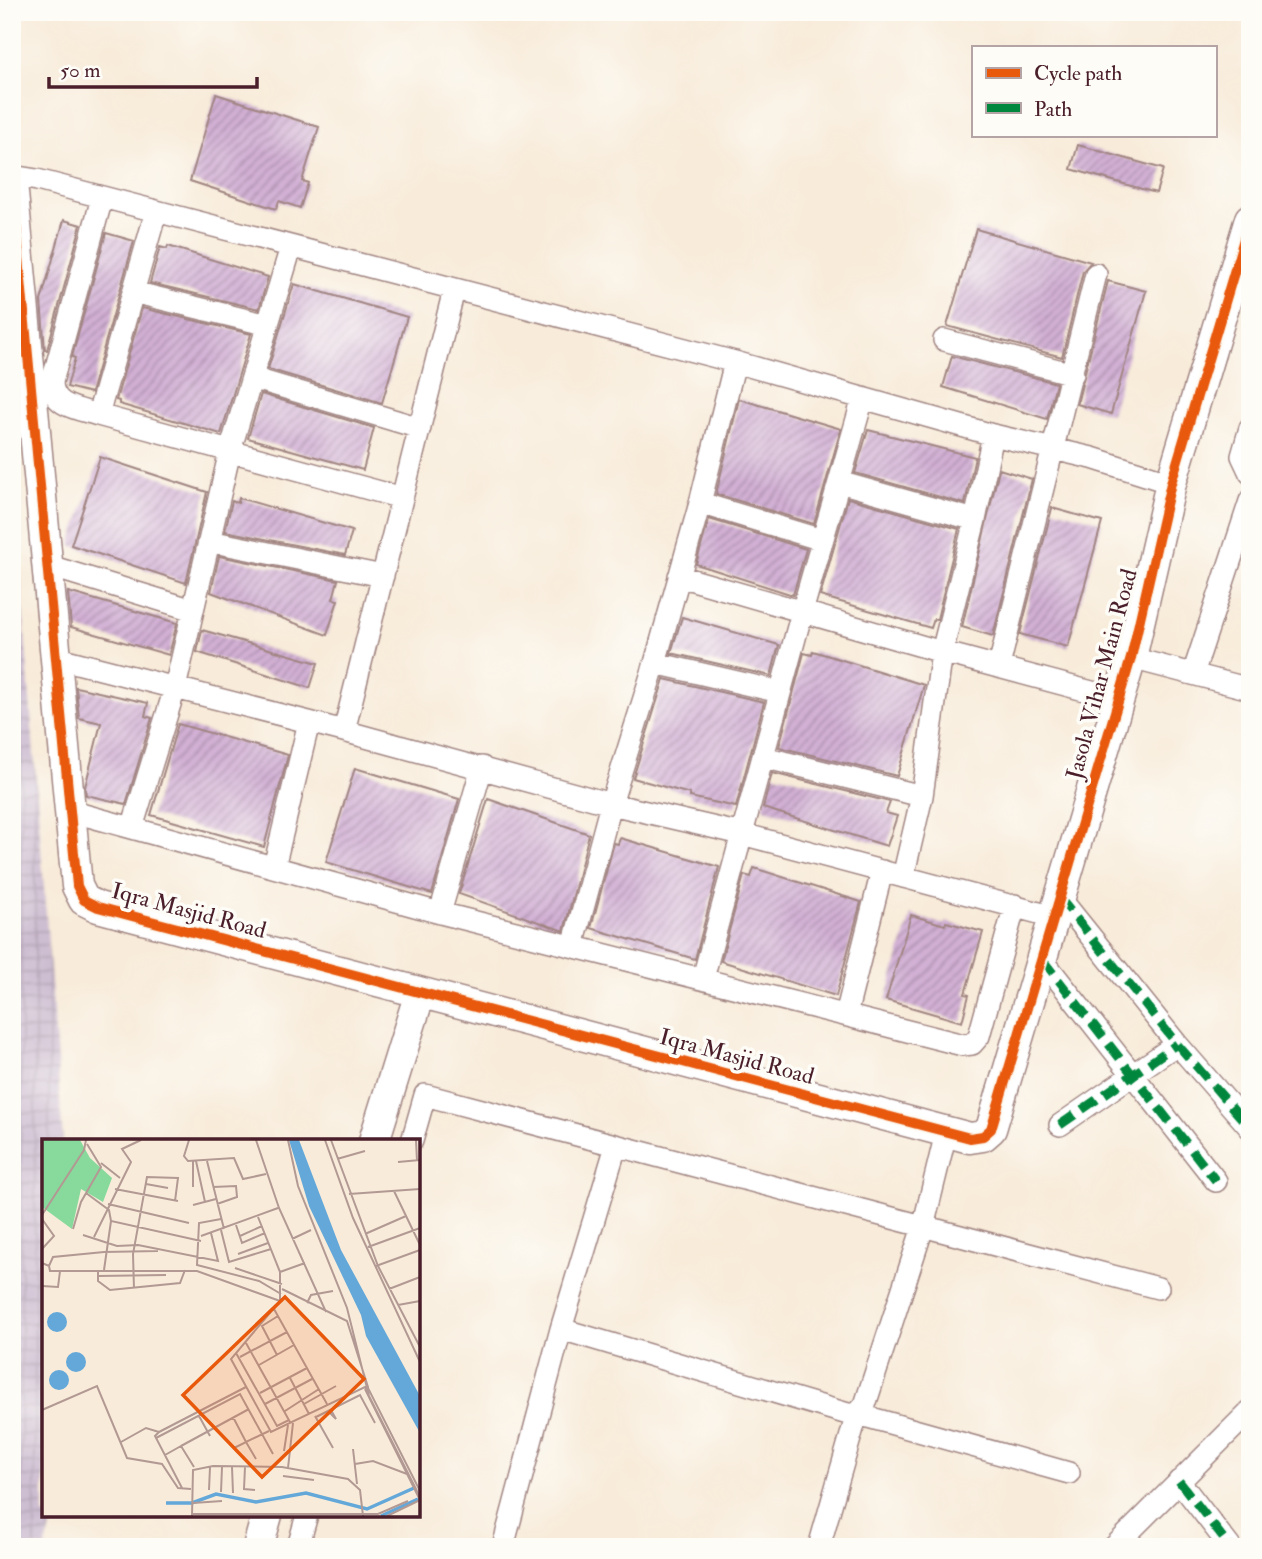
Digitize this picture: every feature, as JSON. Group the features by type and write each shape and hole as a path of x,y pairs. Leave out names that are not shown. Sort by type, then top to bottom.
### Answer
{"street":[{"path":"12,176 37,180 735,362 1171,483"},
{"name":"Iqra Masjid Road","path":"12,181 54,657 77,886 84,900 98,907 946,1133 970,1138 984,1136"},
{"path":"102,198 55,371 52,392 64,404 98,415 402,498"},
{"path":"98,415 156,212"},
{"name":"Jasola Vihar Main Road","path":"984,1136 991,1129 1131,658 1171,483 1250,219"},
{"path":"132,828 175,688 230,451 291,247"},
{"path":"999,666 1097,274"},
{"path":"344,731 454,290"},
{"path":"133,292 268,325"},
{"path":"944,340 1073,373"},
{"path":"573,946 611,804 655,663 700,503 735,362"},
{"path":"252,378 420,428"},
{"path":"703,978 863,398"},
{"path":"1250,428 1242,456 1250,473"},
{"path":"903,877 922,796 942,652 993,435"},
{"path":"839,482 975,520"},
{"path":"1193,674 1246,527 1250,501"},
{"path":"700,503 822,540"},
{"path":"209,541 383,576"},
{"path":"46,565 193,610"},
{"path":"679,576 942,652 1118,699"},
{"path":"54,657 482,767 611,804 742,834 1015,905 1057,907 1250,1128"},
{"path":"1131,658 1250,689"},
{"path":"655,663 780,692"},
{"path":"274,867 309,722"},
{"path":"763,757 922,796"},
{"path":"439,913 482,767"},
{"path":"70,811 439,913 963,1045 972,1044 979,1036 1015,905"},
{"path":"846,1015 882,871"},
{"path":"1042,959 1130,1075 1216,1181"},
{"path":"375,1139 420,993"},
{"path":"1060,1125 1177,1044"},
{"path":"413,1139 425,1095 1158,1288"},
{"path":"819,1547 857,1414 865,1405 923,1227 946,1133"},
{"path":"503,1547 561,1329 617,1146"},
{"path":"561,1329 848,1414 857,1414 1069,1473"},
{"path":"1114,1547 1250,1411"},
{"path":"1179,1481 1230,1547"},
{"path":"258,1547 266,1517"},
{"path":"298,1547 306,1517"}],"shaded area":[{"path":"12,459 63,1139 42,1139 42,1517 55,1517 45,1547 12,1547"}],"building":[{"path":"216,94 319,127 302,181 308,183 300,208 279,201 276,209 190,181"},
{"path":"1078,145 1163,169 1156,193 1071,169"},
{"path":"64,220 81,225 45,350 41,301"},
{"path":"976,229 1091,262 1083,271 1062,357 947,326"},
{"path":"106,233 134,241 91,393 67,387 75,358 72,357"},
{"path":"168,246 268,277 259,309 150,283 160,247 167,249"},
{"path":"1108,281 1146,291 1111,414 1077,404"},
{"path":"294,284 407,317 382,403 268,369"},
{"path":"142,308 251,334 221,434 119,404 116,400"},
{"path":"952,356 1056,383 1047,419 943,387"},
{"path":"261,394 374,428 363,470 248,438"},
{"path":"739,399 841,429 814,524 716,494"},
{"path":"868,430 975,457 965,504 855,473"},
{"path":"100,457 207,492 186,583 71,545"},
{"path":"999,469 1032,479 993,636 962,627"},
{"path":"239,498 352,531 345,555 225,531 232,501 238,503"},
{"path":"848,498 959,529 937,619 934,619 931,628 820,596"},
{"path":"1052,508 1102,522 1068,647 1020,634"},
{"path":"709,519 806,549 793,595 696,564"},
{"path":"219,556 338,580 333,599 338,600 327,635 211,592"},
{"path":"68,592 177,623 169,655 71,627"},
{"path":"682,617 779,645 771,676 671,653"},
{"path":"202,630 318,663 310,688 197,652"},
{"path":"813,651 924,685 897,776 779,747 804,653 812,655"},
{"path":"664,679 764,702 736,807 690,797 690,794 633,778"},
{"path":"76,687 148,703 145,716 152,718 126,804 86,795 85,787 101,723 79,718"},
{"path":"178,724 288,755 264,847 151,815"},
{"path":"355,768 459,799 432,894 326,862"},
{"path":"772,773 890,802 886,813 897,816 887,846 763,808"},
{"path":"488,799 589,834 564,931 459,894"},
{"path":"620,838 719,867 695,959 591,928 614,843 618,844"},
{"path":"754,868 861,902 836,996 721,961 744,875 751,877"},
{"path":"911,915 983,932 965,994 969,995 962,1022 886,1000"}],"marked path":[{"path":"1059,897 1177,1044 1250,1128"},
{"path":"1042,959 1216,1181"},
{"path":"1060,1125 1177,1044"},
{"path":"1179,1481 1230,1547"}],"cycle path":[{"path":"12,182 77,886 84,900 98,907 970,1138 983,1136 991,1129 1131,658 1171,483 1250,219"}]}
